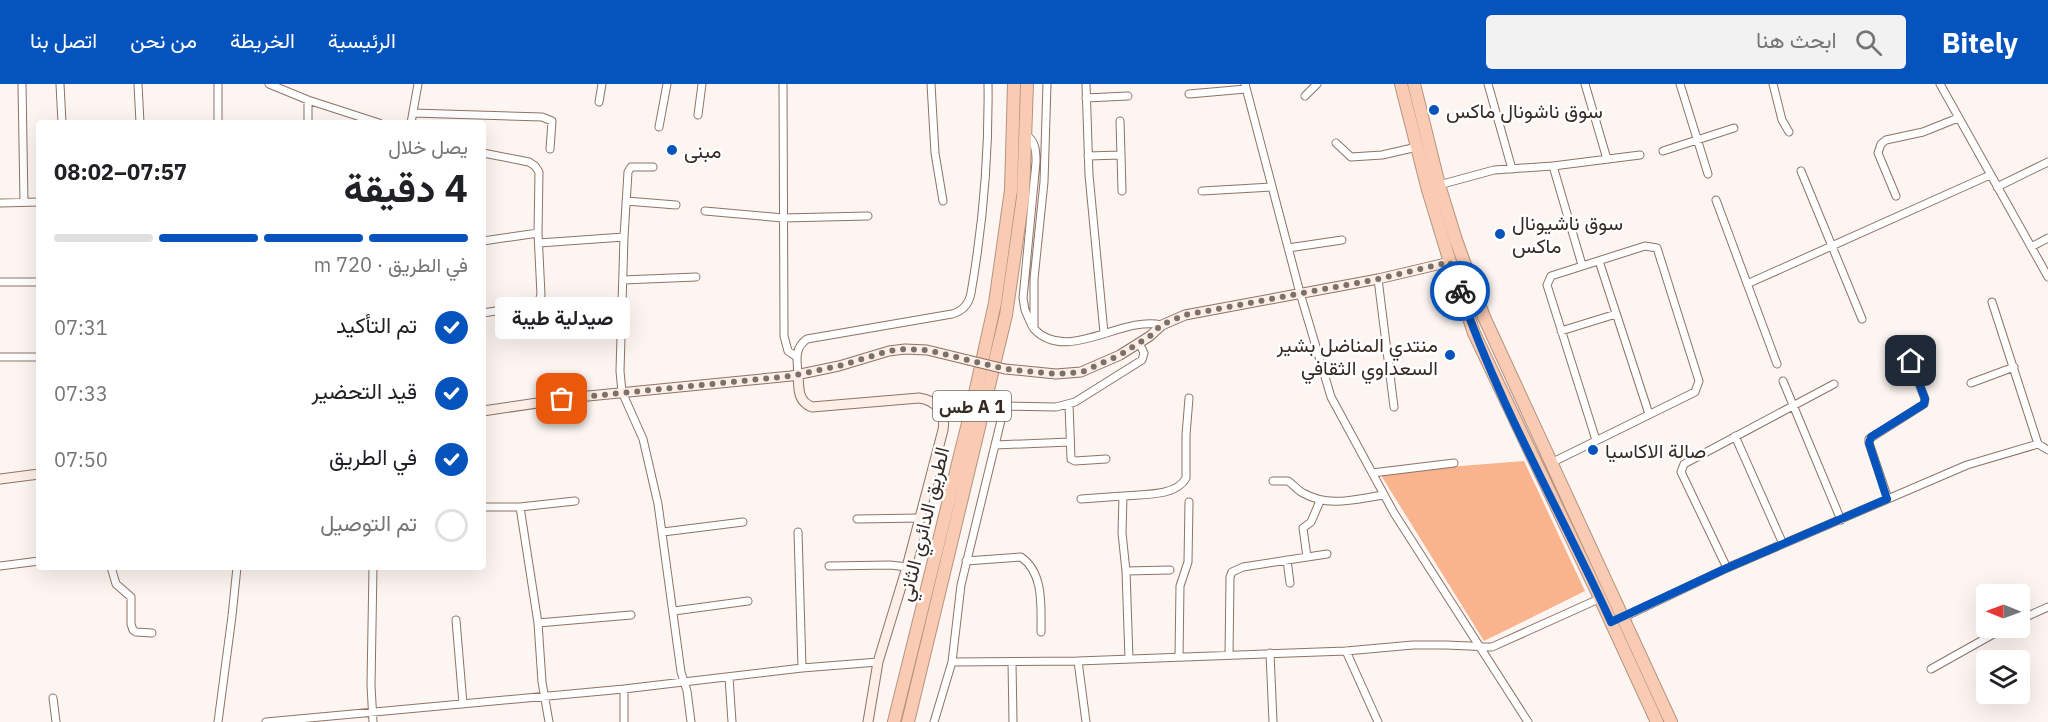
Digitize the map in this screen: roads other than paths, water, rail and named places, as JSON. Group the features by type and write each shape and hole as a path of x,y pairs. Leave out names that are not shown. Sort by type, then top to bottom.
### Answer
{"highway":[{"name":"الطريق الدائري الثاني","path":"894,722 972,407 995,303 1011,190 1014,84"},
{"name":"الطريق الدائري الثاني","path":"908,722 1006,315 1023,197 1027,84"},
{"path":"1401,84 1450,262 1474,333 1600,598 1617,620 1671,722"},
{"path":"1414,84 1439,185 1484,317 1612,591 1617,620 1657,722"},
{"path":"1503,396 1517,390"}],"street":[{"path":"22,84 24,202"},
{"path":"60,84 62,120"},
{"path":"138,84 140,120"},
{"path":"218,84 218,120"},
{"path":"271,84 308,100 370,120"},
{"path":"412,120 418,84"},
{"path":"599,102 602,84"},
{"path":"659,127 667,84"},
{"path":"698,115 702,84"},
{"path":"783,84 784,336 788,351 797,357"},
{"path":"931,84 935,153 943,201"},
{"path":"868,722 878,662 921,518 944,426 943,416 939,408 928,399 919,398 812,407 804,404 800,398 797,357 801,345 812,338 952,314 966,305 975,272 984,199 988,136 988,84"},
{"path":"1034,329 1034,279 1044,182 1047,84"},
{"path":"1086,84 1088,156 1104,333"},
{"path":"1305,96 1317,84"},
{"path":"1488,84 1512,169"},
{"path":"1585,84 1607,159"},
{"path":"1680,84 1708,174"},
{"path":"1773,84 1782,120 1789,132"},
{"path":"1940,84 2048,278"},
{"path":"1189,94 1245,87 1300,293 1331,397 1384,495 1528,722"},
{"path":"1086,98 1128,96"},
{"path":"308,100 308,120"},
{"path":"413,113 542,117 552,121 550,149"},
{"path":"1896,196 1878,153 1881,144 1886,140 1923,132 1958,117"},
{"path":"1120,121 1122,191"},
{"path":"1663,151 1734,128"},
{"path":"1026,135 1031,138 1035,146 1036,173 1023,298 1029,321 1034,329 1046,338 1059,341 1084,340 1139,323 1161,325"},
{"path":"1336,143 1351,158 1382,155 1417,147"},
{"path":"486,154 529,162 539,172 538,233 541,295 538,303 486,312"},
{"path":"1088,156 1121,155"},
{"path":"1439,185 1494,170 1553,166 1640,155"},
{"path":"1997,188 2048,162"},
{"path":"653,167 634,166 629,169 624,237 620,372 622,392 643,439 663,532 681,672 687,691 691,722"},
{"path":"1553,166 1582,265"},
{"path":"1801,171 1862,319"},
{"path":"1747,284 1990,175"},
{"path":"1202,191 1272,187"},
{"path":"1716,200 1777,364"},
{"path":"626,201 676,205"},
{"path":"0,203 36,202"},
{"path":"705,211 783,218 868,216"},
{"path":"486,241 538,233"},
{"path":"539,243 624,237"},
{"path":"2031,247 2048,238"},
{"path":"1288,248 1342,240"},
{"path":"1551,463 1695,392 1699,381 1657,248 1645,246 1582,265 1551,276 1548,280 1547,285 1596,440"},
{"path":"1599,261 1649,414"},
{"path":"486,410 530,402 798,374 905,349 927,350 1005,369 1056,374 1082,372 1106,362 1139,343 1161,325 1185,315 1378,279 1450,262"},
{"path":"623,280 696,277"},
{"path":"1378,279 1394,406"},
{"path":"0,282 36,282"},
{"path":"1992,302 2038,444 2048,450"},
{"path":"1561,331 1616,314"},
{"path":"1887,499 1869,439 1924,404 1925,399 1903,342"},
{"path":"934,722 952,662 966,561 1004,407 1069,405 1142,360 1144,353 1139,343"},
{"path":"0,357 36,357"},
{"path":"1971,383 2014,367"},
{"path":"1783,381 1841,520"},
{"path":"1727,568 1681,472 1684,464 1834,384"},
{"path":"1081,499 1166,492 1183,484 1186,478 1189,398"},
{"path":"1069,405 1072,460 1106,459"},
{"path":"1735,436 1783,544"},
{"path":"995,445 1070,442"},
{"path":"1617,620 1727,568 1967,465 2038,444"},
{"path":"1372,473 1454,463"},
{"path":"0,479 36,474"},
{"path":"1273,482 1287,482 1294,485 1300,492 1320,501 1332,503 1384,495"},
{"path":"1123,496 1122,533 1126,571 1129,659"},
{"path":"486,507 520,507 575,501"},
{"path":"1307,557 1302,528 1311,522 1320,501"},
{"path":"1179,657 1180,586 1188,562 1189,502"},
{"path":"520,507 538,623 544,697 549,722"},
{"path":"857,519 921,518"},
{"path":"663,532 743,522"},
{"path":"798,532 802,668"},
{"path":"1229,655 1230,577 1232,572 1243,567 1327,554"},
{"path":"966,561 1021,557 1024,559 1040,587 1041,632"},
{"path":"1287,560 1290,584"},
{"path":"0,567 36,561"},
{"path":"829,566 907,567"},
{"path":"112,570 116,584 131,597 133,630 152,633"},
{"path":"218,722 237,570"},
{"path":"373,570 373,722"},
{"path":"1126,571 1170,570"},
{"path":"952,662 1078,661 1346,651 1413,645 1496,646 1612,591"},
{"path":"674,611 748,601"},
{"path":"2030,615 2048,607"},
{"path":"538,623 631,615"},
{"path":"456,620 463,704"},
{"path":"1930,669 1986,638"},
{"path":"1346,651 1378,722"},
{"path":"1270,653 1273,722"},
{"path":"1078,661 1086,722"},
{"path":"266,722 315,720 372,712 544,697 802,668 878,662"},
{"path":"1012,662 1013,722"},
{"path":"729,676 732,722"},
{"path":"624,689 624,722"},
{"path":"52,698 56,722"}],"place":[{"name":"سوق ناشونال ماكس","path":"1434,110"},
{"name":"مبنى","path":"672,150"},
{"name":"سوق ناشيونال ماكس","path":"1500,234"},
{"name":"منتدي المناضل بشير السعداوي الثقافي","path":"1450,355"},
{"name":"صيدلية طيبة","path":"562,399"},
{"name":"صالة الاكاسيا","path":"1593,450"}]}
